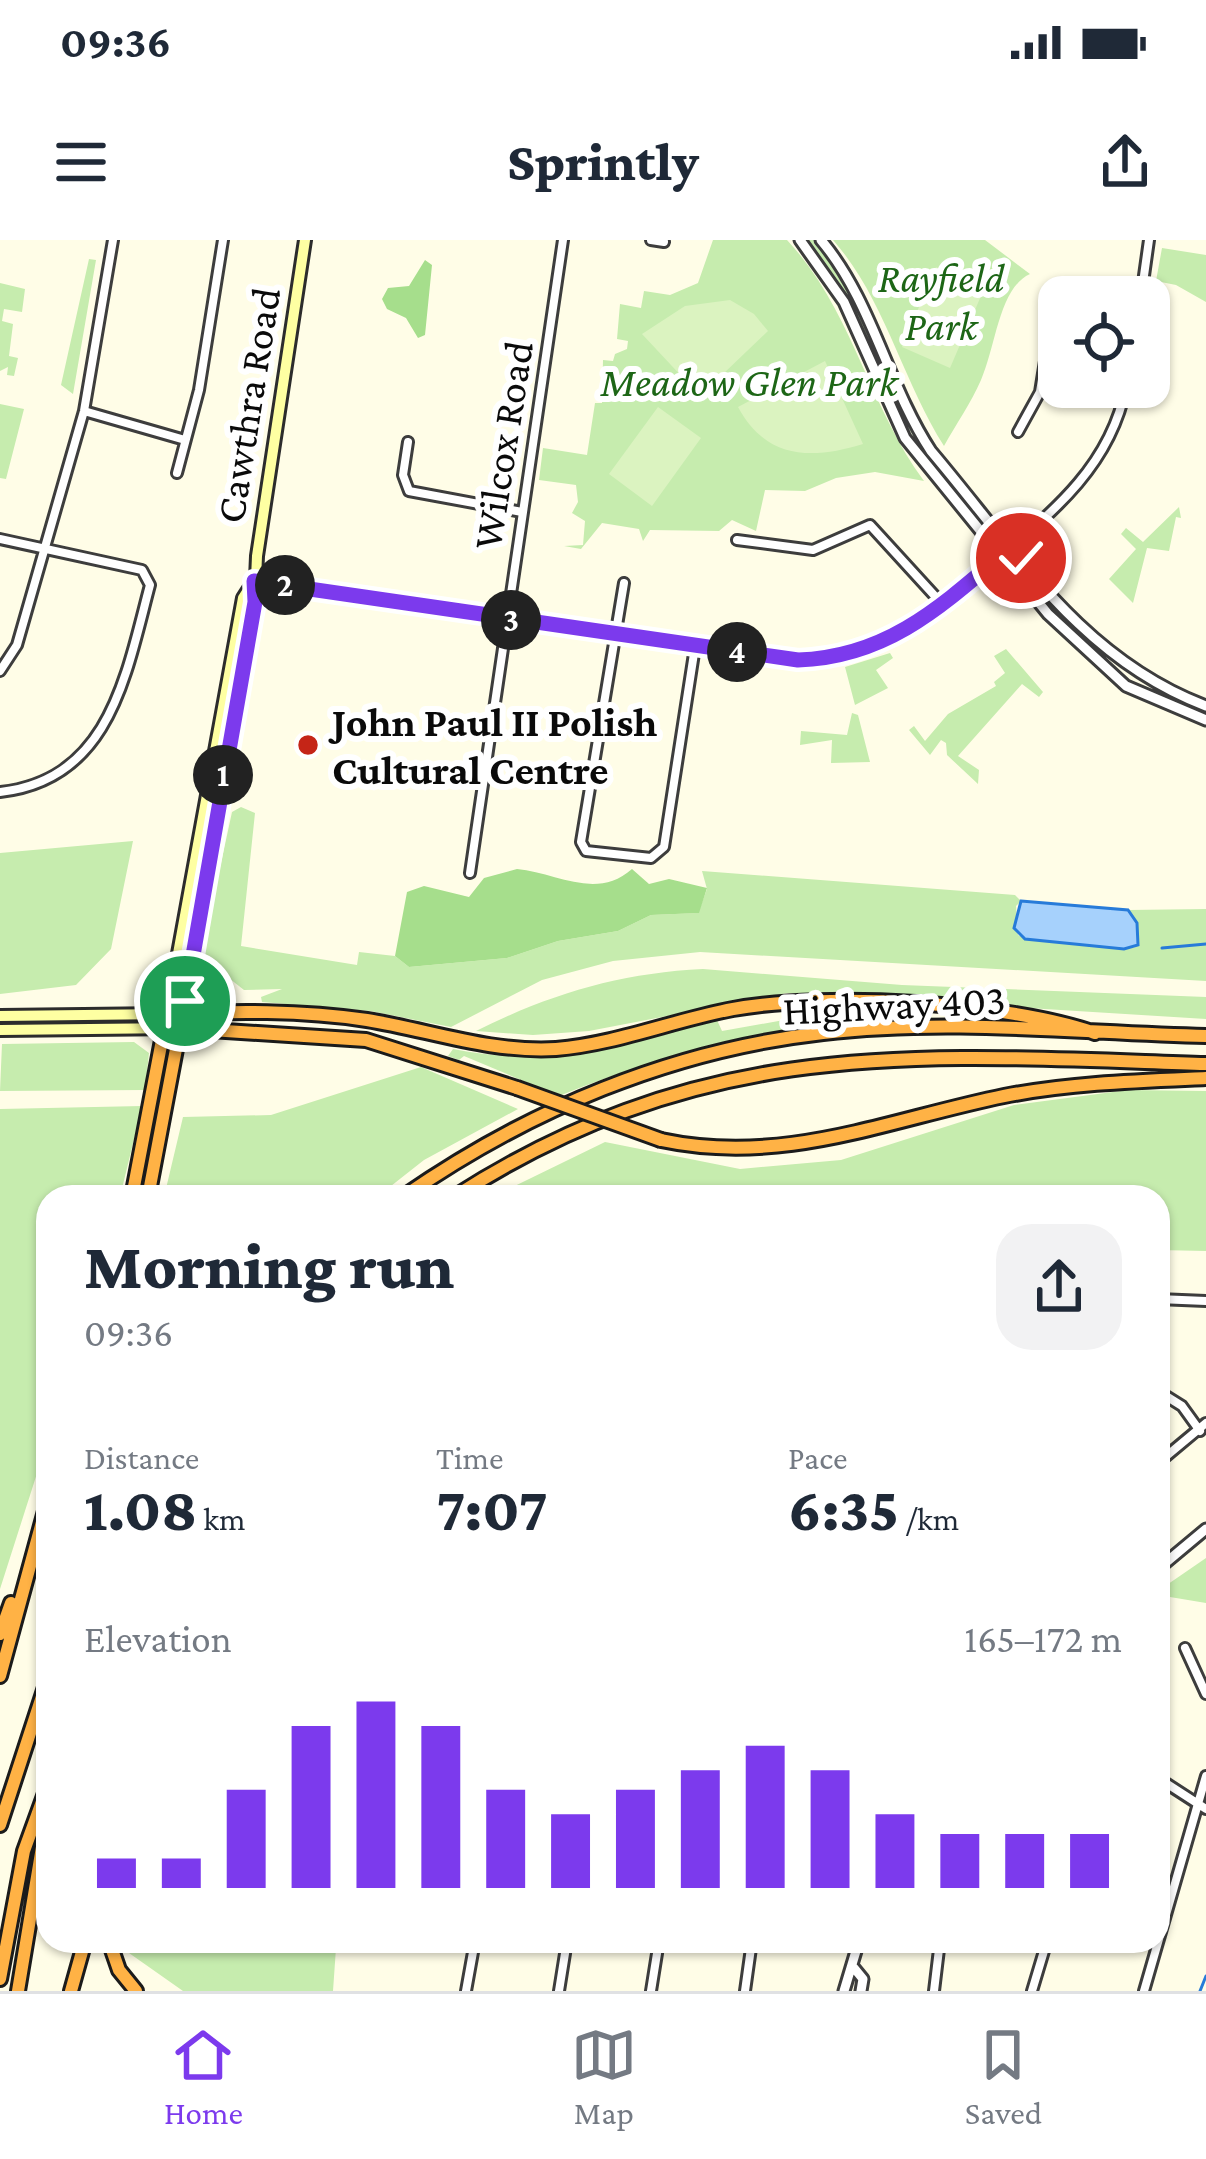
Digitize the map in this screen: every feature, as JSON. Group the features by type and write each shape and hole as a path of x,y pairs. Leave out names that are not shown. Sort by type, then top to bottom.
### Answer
{"highway":[{"path":"133,1185 165,1022 183,1013 326,1015 528,1049 595,1042 730,1010 788,1003 908,1005 1055,1019 1095,1033"},
{"path":"150,1185 180,1028 366,1040 662,1140 723,1149 804,1146 1025,1093 1206,1078"},
{"name":"Highway 403","path":"422,1185 555,1108 670,1065 749,1045 864,1030 1206,1036"},
{"name":"Highway 403","path":"474,1185 524,1156 615,1115 756,1073 910,1056 1206,1064"},
{"path":"0,1676 36,1539"},
{"path":"0,1634 32,1552"},
{"path":"0,1826 36,1715"},
{"path":"0,1979 24,1851 36,1818"},
{"path":"18,1991 36,1882"},
{"path":"71,1991 82,1953"},
{"path":"113,1953 119,1970 136,1991"}],"main road":[{"name":"Cawthra Road","path":"180,1028 255,602 254,581 305,240"},
{"name":"Cawthra Road","path":"165,1022 243,598 254,581"},
{"path":"0,1016 165,1022 180,1028"},
{"path":"0,1030 165,1022"}],"street":[{"path":"0,671 17,645 85,411 112,240"},
{"path":"177,473 199,390 223,240"},
{"name":"Wilcox Road","path":"470,873 563,240"},
{"path":"651,240 664,242"},
{"path":"800,240 844,302 905,438 1000,556 1105,670 1155,702 1206,720"},
{"path":"1144,276 1149,240"},
{"path":"825,245 855,291 914,424 1060,605 1114,659 1159,687 1206,706"},
{"path":"1018,432 1038,396"},
{"path":"254,581 772,658 841,656 878,646 944,606 1012,546 1088,474 1117,424 1121,408"},
{"path":"85,411 185,440"},
{"path":"408,442 403,475 409,491 522,512"},
{"path":"737,541 813,550 870,525 944,606"},
{"path":"0,539 142,570 150,585 99,739 50,778 0,792"},
{"path":"624,583 581,842 586,850 651,858 664,847 695,646"},
{"path":"1170,1300 1206,1300"},
{"path":"1170,1398 1203,1427 1170,1453"},
{"path":"1170,1559 1206,1529"},
{"path":"1185,1648 1206,1694"},
{"path":"1170,1910 1203,1808 1206,1776"},
{"path":"1170,1786 1203,1808"},
{"path":"466,1991 473,1953"},
{"path":"559,1991 565,1953"},
{"path":"651,1991 657,1953"},
{"path":"745,1991 750,1953"},
{"path":"844,1991 857,1953"},
{"path":"934,1991 939,1953"},
{"path":"1032,1991 1043,1953"},
{"path":"1144,1991 1156,1953"},
{"path":"854,1968 863,1978 861,1991"}],"green space":[{"name":"Meadow Glen Park","path":"713,240 787,240 828,296 888,421 924,481 875,472 836,478 805,491 765,490 756,531 732,520 719,531 650,530 643,541 639,529 602,523 581,549 564,546 583,545 585,521 572,513 578,502 576,485 539,480 543,448 587,455 595,403 602,403 603,360 613,361 615,354 627,349 628,341 617,339 620,304 641,308 644,291 670,295 698,283"},
{"path":"806,240 815,240 857,302 904,410 951,482 907,426 847,298"},
{"name":"Rayfield Park","path":"833,240 985,240 1030,274 1011,292 981,380 944,446 866,288"},
{"path":"1162,248 1206,255 1206,302 1170,284 1170,276 1157,276"},
{"path":"89,259 96,260 73,394 61,385"},
{"path":"425,260 432,265 425,335 418,338 406,318 387,309 382,299 388,288 409,286"},
{"path":"936,267 984,289 950,368 902,347"},
{"path":"0,283 25,289 22,312 4,309 2,321 13,324 9,356 18,358 14,376 7,375 8,367 0,371"},
{"path":"730,300 754,314 768,331 700,396 642,334 685,306"},
{"path":"825,361 863,444 825,452 792,451 776,446 749,424 738,407"},
{"path":"0,404 24,409 6,479 0,478"},
{"path":"658,407 701,438 652,506 609,474"},
{"path":"1179,507 1181,518 1176,517 1169,551 1147,548 1133,603 1109,579 1136,549 1121,534 1126,528 1143,542"},
{"path":"1006,649 1043,692 1039,697 1022,684 958,756 979,770 978,784 947,755 946,743 941,740 930,755 909,730 914,726 925,741 948,714 996,686 994,682 1005,673 994,656"},
{"path":"890,653 893,658 876,670 888,688 855,705 845,667"},
{"path":"852,713 858,715 870,762 831,763 832,740 800,745 801,731 847,735"},
{"path":"241,807 255,813 241,946 357,965 359,952 395,956 409,967 507,958 558,941 618,931 651,915 698,913 707,889 702,871 1015,895 1021,901 1016,906 1018,935 1024,938 1124,949 1136,947 1128,910 1206,909 1206,981 700,952 613,961 542,980 451,1027 370,1011 262,1002 261,997 282,989 244,990 201,956 232,812"},
{"path":"133,841 111,949 76,985 0,994 0,853"},
{"path":"517,869 590,884 618,878 632,869 649,884 669,879 707,888 699,913 651,915 618,931 558,941 507,958 409,967 395,956 407,892 424,886 469,897 484,878"},
{"path":"703,969 902,985 1206,997 1206,1019 787,993 589,1031 533,1035 476,1031 586,988 643,975"},
{"path":"797,1009 937,1018 839,1022 744,1038 651,1063 559,1096 464,1056 459,1060 448,1056 453,1049 524,1057 587,1052 717,1020 722,1031 795,1018"},
{"path":"134,1042 149,1053 145,1090 0,1091 2,1044"},
{"path":"421,1067 518,1109 424,1160 392,1185 167,1185 183,1117 271,1115"},
{"path":"1128,1090 1206,1091 1206,1251 1170,1250 1170,1185 517,1185 605,1142 740,1169 841,1160 1014,1105"},
{"path":"142,1106 123,1185 36,1185 36,1476 0,1589 0,1109"},
{"path":"1206,1558 1206,1603 1170,1597 1170,1583"},
{"path":"129,1953 336,1953 333,1991 183,1991"}],"water":[{"path":"1021,901 1128,910 1137,923 1138,945 1124,949 1025,939 1014,928"}],"waterway":[{"path":"1162,948 1206,944"},
{"path":"1200,1991 1206,1976"}],"place":[{"name":"John Paul II Polish Cultural Centre","path":"308,745"}],"route":[{"path":"185,1001 255,602 254,581 798,660 878,646 944,606 1012,546 1021,558"}]}
